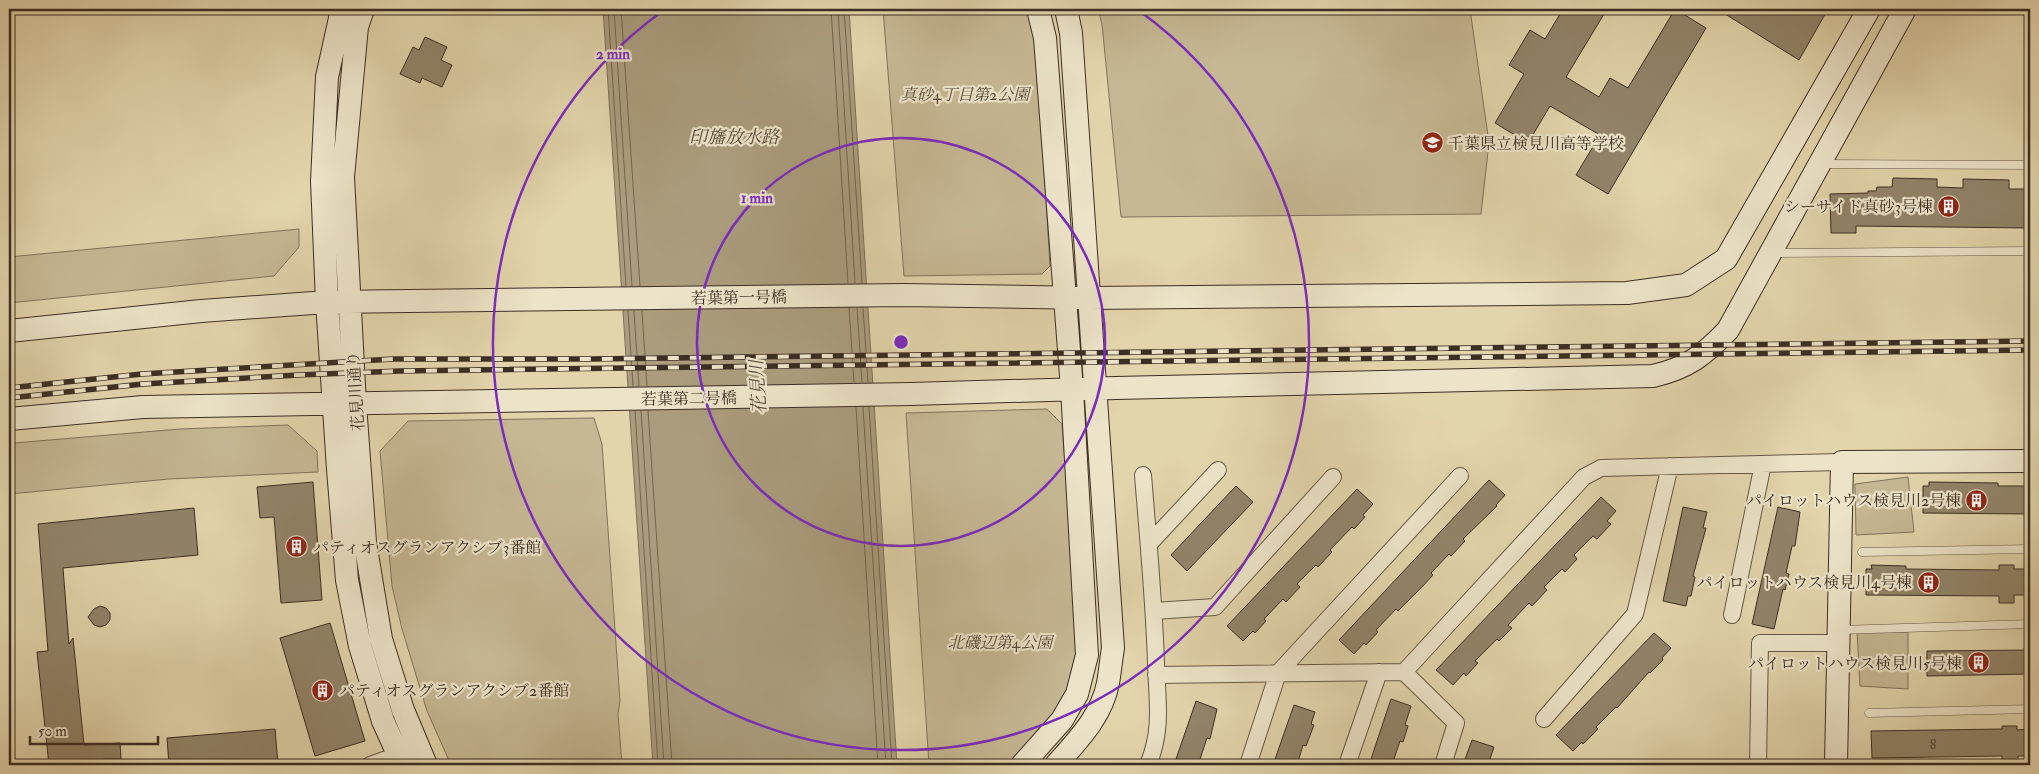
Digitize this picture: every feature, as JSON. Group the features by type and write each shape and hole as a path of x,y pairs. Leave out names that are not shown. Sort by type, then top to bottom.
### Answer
{"street":[{"name":"花見川通り","path":"342,9 326,86 322,180 333,404 347,580 360,646 383,721 400,760"},
{"name":"花見川通り","path":"362,9 357,27 343,177 355,404 365,542 381,639 403,710 426,765"},
{"path":"1022,765 1062,720 1077,694 1087,655 1072,389 1045,38 1038,9"},
{"path":"1056,765 1081,736 1095,716 1108,685 1113,648 1072,32 1066,9"},
{"name":"若葉第一号橋","path":"9,331 201,310 327,302 903,295 1089,298 1627,293 1686,285 1726,259 1869,9"},
{"name":"若葉第二号橋","path":"9,419 143,407 911,394 1096,388 1652,376 1668,373 1697,359 1722,337 1737,315 1905,9"},
{"path":"1404,672 1584,477 1601,468 1842,462 2030,461"},
{"path":"1836,765 1842,462"},
{"path":"1732,615 1763,464"},
{"path":"1544,719 1635,614 1670,466"},
{"path":"1149,544 1218,470"},
{"path":"1143,475 1154,611 1159,705 1154,751 1148,765"},
{"path":"1248,765 1278,673 1460,476"},
{"path":"1154,611 1215,607 1333,477"},
{"path":"1758,765 1760,643 1838,637"},
{"path":"1347,765 1379,672"},
{"path":"1156,675 1404,672 1456,723 1443,765"},
{"path":"370,765 400,760"}],"lane":[{"path":"1820,164 2030,165"},
{"path":"1771,252 2030,252"},
{"path":"1862,552 2030,549"},
{"path":"1838,637 2030,624"},
{"path":"1869,713 2030,709"}],"green space":[{"name":"真砂4丁目第2公園","path":"883,9 1030,9 1035,21 1050,266 1042,274 904,276"},
{"path":"1098,9 1470,9 1489,143 1481,214 1121,217 1102,24"},
{"path":"299,229 299,247 274,276 9,303 9,257"},
{"name":"北磯辺第4公園","path":"1047,409 1062,424 1080,657 1071,687 1049,721 1010,765 929,765 906,413"},
{"path":"594,418 602,444 620,701 618,714 622,765 451,765 427,711 402,629 392,586 380,451 408,421"},
{"path":"288,425 317,451 318,472 169,479 9,494 9,449 14,443 180,429"},
{"path":"1908,477 1914,532 1856,535 1855,484"},
{"path":"1857,631 1908,632 1908,689 1860,686"}],"water":[{"name":"印旛放水路","path":"603,9 849,9 897,765 653,765"}],"building":[{"path":"1563,9 1607,9 1566,77 1599,97 1610,78 1628,88 1675,9 1706,28 1608,194 1576,175 1600,135 1550,106 1528,143 1495,123 1524,74 1509,65 1530,30 1545,39"},
{"path":"1717,9 1828,9 1799,60"},
{"path":"425,37 447,47 441,60 452,65 442,87 422,78 420,83 400,74 413,47 419,50"},
{"name":"シーサイド真砂3号棟","path":"1893,178 1937,179 1937,187 1963,188 1963,179 2009,180 2009,189 2030,189 2030,228 1856,226 1856,233 1831,233 1830,194 1868,193 1868,191 1876,191 1877,187 1892,187"},
{"path":"1489,480 1505,495 1497,506 1463,539 1465,541 1451,556 1449,554 1431,573 1433,575 1421,588 1398,611 1396,609 1376,630 1378,632 1366,645 1364,643 1354,654 1339,640"},
{"name":"パティオスグランアクシブ3番館","path":"313,482 322,600 281,603 274,517 260,518 257,487"},
{"name":"パイロットハウス検見川2号棟","path":"1929,482 1998,483 1998,486 2030,486 2030,514 1923,513 1923,486 1929,486"},
{"path":"1236,486 1253,502 1187,571 1171,555"},
{"path":"1357,489 1373,504 1363,515 1365,517 1354,529 1352,527 1330,550 1332,552 1318,567 1316,565 1297,584 1300,587 1286,602 1283,599 1264,619 1266,621 1255,633 1253,631 1243,641 1227,626"},
{"path":"1601,497 1616,511 1607,521 1611,524 1597,539 1593,536 1574,555 1577,559 1565,572 1562,569 1544,587 1547,590 1532,606 1529,603 1508,625 1512,628 1499,641 1497,639 1475,661 1478,663 1466,676 1464,673 1453,685 1436,670"},
{"path":"1683,507 1707,512 1703,528 1706,528 1693,576 1695,577 1691,596 1688,596 1686,606 1663,601"},
{"path":"1778,507 1800,512 1795,546 1792,546 1786,573 1789,574 1785,590 1783,589 1774,629 1752,624"},
{"path":"194,508 198,555 63,568 69,644 73,638 84,745 120,743 121,759 49,765 37,652 48,651 38,524"},
{"name":"パイロットハウス検見川4号棟","path":"1871,565 1906,566 1906,569 1999,570 1999,565 2014,565 2014,569 2030,569 2030,595 2014,595 2014,603 1999,603 1999,596 1866,595 1866,569 1872,569"},
{"path":"100,606 106,608 110,613 110,620 106,625 100,627 94,625 88,617 94,609"},
{"name":"パティオスグランアクシブ2番館","path":"330,623 365,741 315,756 280,638"},
{"path":"1654,633 1671,648 1662,658 1663,660 1596,727 1598,729 1573,751 1556,735"},
{"name":"パイロットハウス検見川5号棟","path":"2030,650 2030,674 1927,676 1927,651"},
{"path":"1391,699 1411,706 1405,725 1408,726 1403,742 1400,741 1392,765 1369,765"},
{"path":"1196,701 1217,709 1210,739 1207,738 1198,765 1174,765"},
{"path":"1294,705 1315,712 1311,724 1314,725 1306,746 1303,745 1297,765 1273,765"},
{"path":"2002,726 2017,726 2017,730 2030,729 2030,756 2018,756 2018,765 2002,765 2002,756 1872,758 1871,731 2002,729"},
{"path":"275,729 278,765 169,765 167,738"},
{"path":"1472,740 1494,747 1488,765 1463,765"}],"railway":[{"path":"9,388 142,374 393,359 592,359 2030,341"},
{"path":"9,398 143,384 400,371 2030,350"}],"place":[{"name":"千葉県立検見川高等学校","path":"1432,143"},
{"name":"シーサイド真砂3号棟","path":"1949,206"},
{"name":"パイロットハウス検見川2号棟","path":"1977,500"},
{"name":"パティオスグランアクシブ3番館","path":"297,547"},
{"name":"パイロットハウス検見川4号棟","path":"1928,582"},
{"name":"パイロットハウス検見川5号棟","path":"1978,663"},
{"name":"パティオスグランアクシブ2番館","path":"323,690"}],"water label":[{"name":"花見川","path":"758,387"}]}
